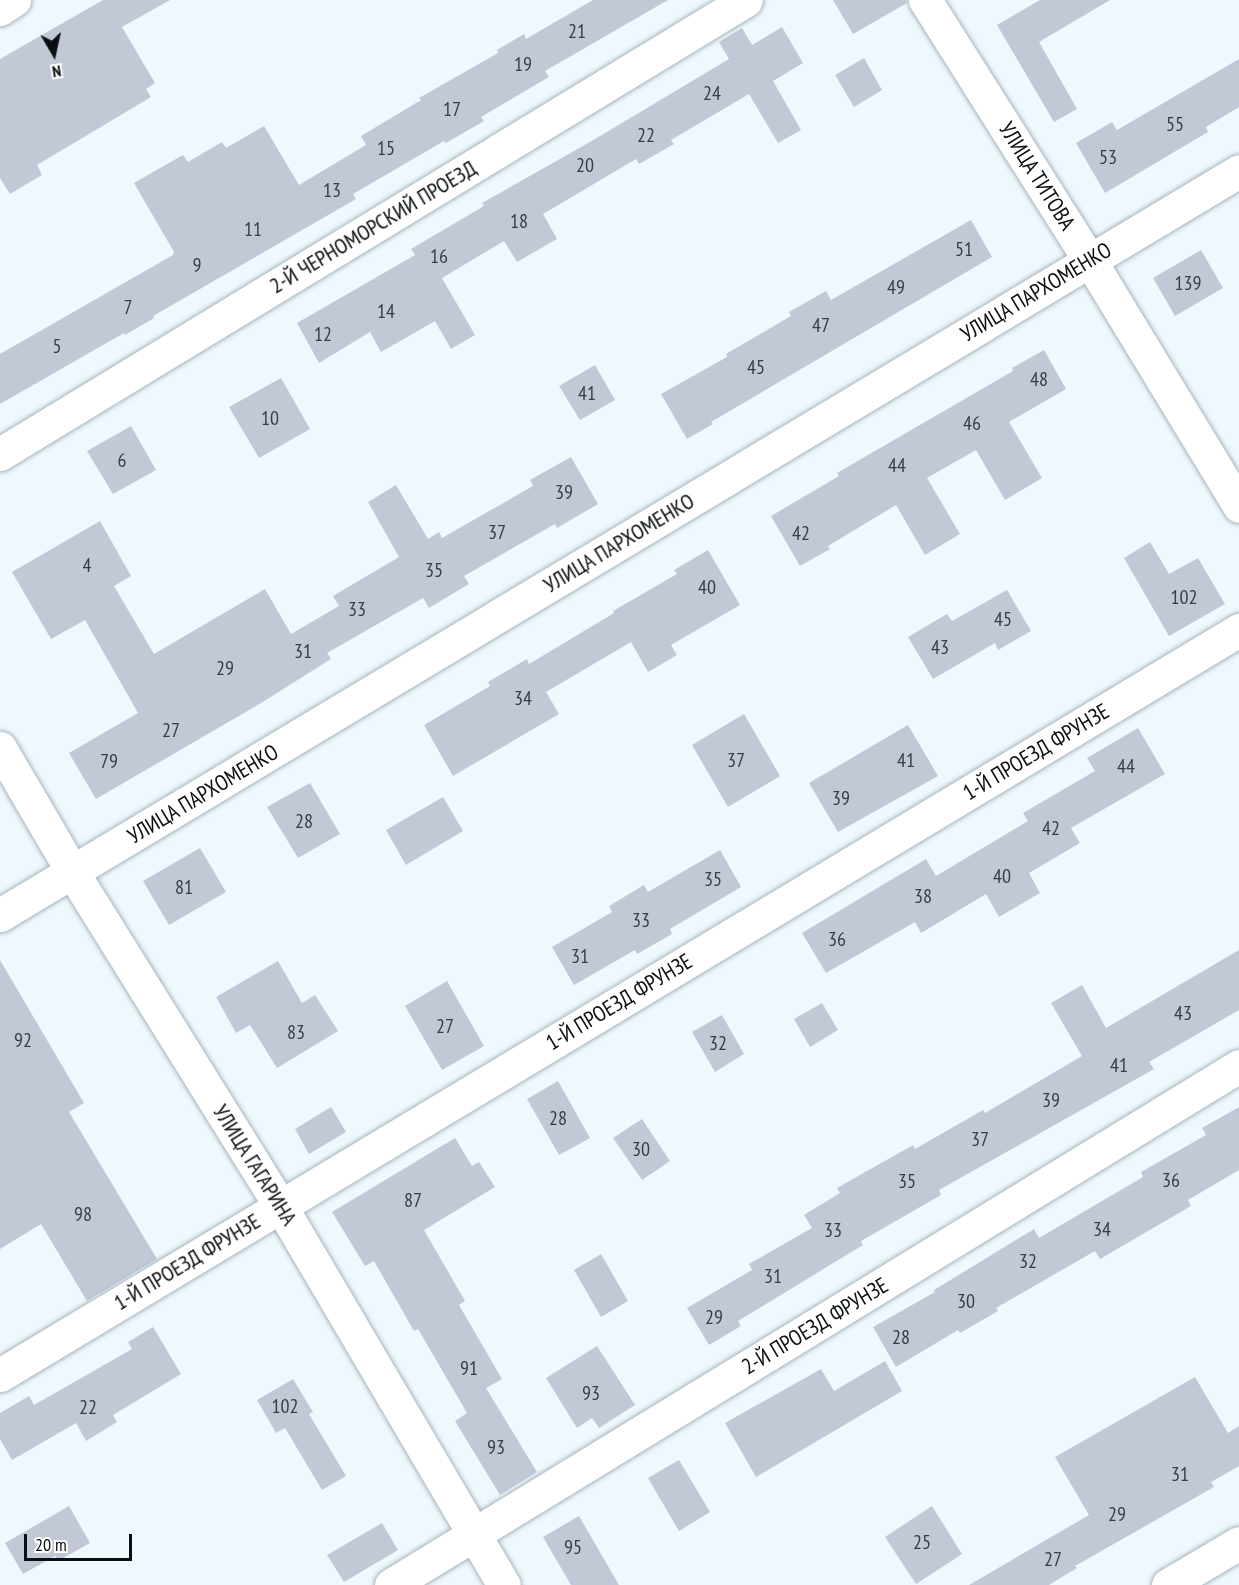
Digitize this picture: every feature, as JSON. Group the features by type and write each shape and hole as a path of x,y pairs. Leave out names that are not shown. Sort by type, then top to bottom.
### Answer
{"street":[{"path":"0,9 14,0"},
{"name":"2-Й ЧЕРНОМОРСКИЙ ПРОЕЗД","path":"0,454 746,0"},
{"name":"УЛИЦА ТИТОВА","path":"926,0 1089,259 1239,506"},
{"name":"УЛИЦА ПАРХОМЕНКО","path":"0,915 1239,171"},
{"name":"1-Й ПРОЕЗД ФРУНЗЕ","path":"0,1375 1239,630"},
{"name":"УЛИЦА ГАГАРИНА","path":"0,748 73,873 280,1205 476,1533 504,1585"},
{"name":"2-Й ПРОЕЗД ФРУНЗЕ","path":"390,1585 1239,1066"},
{"path":"1168,1585 1239,1543"}],"building":[{"path":"103,0 170,0 122,27 155,83 146,89 151,97 37,165 42,175 10,194 0,178 0,59"},
{"path":"593,0 668,0 545,71 549,77 481,117 484,121 446,143 444,141 353,194 356,199 153,316 154,318 125,335 124,333 0,404 0,354 173,255 174,252 134,183 183,155 188,162 222,142 226,148 264,126 299,185 366,145 361,136 421,100 419,98 498,53 497,50 524,34 526,39"},
{"path":"833,0 906,0 907,3 853,34"},
{"path":"1040,0 1110,0 1039,42 1077,109 1054,122 997,25"},
{"path":"782,27 803,63 773,81 801,130 778,143 749,94 671,140 674,144 639,164 636,159 543,214 557,239 517,262 504,241 442,278 475,335 451,349 435,321 381,352 370,332 319,363 297,323 415,255 411,249 484,206 482,203 729,59 719,42 742,28 752,45"},
{"path":"864,58 882,90 854,107 835,75"},
{"path":"1239,59 1239,107 1206,127 1208,132 1105,193 1076,143 1112,122 1117,130"},
{"path":"971,220 992,257 711,422 713,424 687,439 661,394 727,357 726,354 791,316 789,312 826,291 831,300"},
{"path":"1201,250 1223,288 1175,316 1153,278"},
{"path":"1044,350 1066,389 1009,422 1042,478 1005,500 976,450 927,478 960,534 925,555 896,505 828,546 830,549 800,566 771,516 839,476 837,473 1013,371 1012,368"},
{"path":"595,365 615,400 580,420 559,386"},
{"path":"281,378 310,429 259,458 229,407"},
{"path":"131,426 156,470 113,494 87,451"},
{"path":"571,457 598,504 557,528 555,524 464,576 469,584 429,608 423,598 327,653 331,659 261,703 96,799 69,753 138,713 85,620 51,639 12,572 100,521 131,576 114,586 154,654 265,589 291,634 339,606 333,596 399,557 368,502 396,485 428,539 439,532 442,538 533,486 530,480"},
{"path":"1150,542 1169,574 1198,558 1225,604 1169,636 1124,558"},
{"path":"708,550 740,605 671,645 677,655 648,672 631,642 546,692 559,714 453,776 424,725 490,686 488,682 527,659 529,664 614,613 613,611 677,574 674,570"},
{"path":"1007,590 1031,631 998,650 995,643 933,679 908,637 947,614 952,621"},
{"path":"744,714 780,776 728,807 692,745"},
{"path":"908,725 938,776 838,832 809,783"},
{"path":"1138,728 1165,774 1071,828 1080,843 1029,873 1040,893 999,917 986,894 921,933 915,922 826,973 802,933 926,859 936,876 1028,821 1023,813 1095,771 1087,758"},
{"path":"310,783 340,834 298,858 267,807"},
{"path":"443,797 463,831 406,865 386,830"},
{"path":"200,848 226,892 169,925 143,881"},
{"path":"720,850 741,887 670,929 672,934 637,954 635,950 574,985 552,947 612,912 609,906 644,885 648,892"},
{"path":"1239,950 1239,1010 1149,1062 1154,1069 939,1190 941,1195 861,1241 863,1245 738,1321 741,1326 709,1345 687,1308 752,1270 749,1264 812,1228 804,1215 840,1193 837,1188 913,1145 915,1149 983,1110 985,1113 1082,1056 1051,1003 1082,985 1106,1028"},
{"path":"0,960 84,1103 69,1112 157,1259 87,1301 41,1224 0,1249"},
{"path":"278,961 302,1003 315,995 338,1031 277,1068 250,1025 236,1033 216,997"},
{"path":"447,981 484,1046 442,1070 405,1006"},
{"path":"822,1003 838,1030 810,1047 794,1019"},
{"path":"722,1015 744,1054 715,1072 692,1032"},
{"path":"558,1081 590,1138 559,1155 527,1099"},
{"path":"331,1107 346,1132 309,1154 295,1129"},
{"path":"1239,1107 1239,1170 1188,1200 1191,1206 1100,1259 1095,1251 996,1308 998,1311 960,1333 958,1330 896,1367 873,1327 935,1292 934,1290 1034,1229 1039,1238 1143,1177 1141,1172 1206,1135 1202,1128"},
{"path":"642,1119 670,1161 642,1180 613,1138"},
{"path":"455,1138 472,1166 479,1162 495,1187 424,1230 465,1301 459,1305 502,1379 486,1388 537,1472 500,1495 455,1421 467,1413 418,1329 414,1331 374,1261 365,1266 332,1212"},
{"path":"601,1254 628,1301 601,1317 574,1270"},
{"path":"153,1327 181,1374 113,1415 117,1422 86,1441 76,1423 12,1460 0,1439 0,1413 29,1396 34,1405 132,1349 128,1342"},
{"path":"597,1346 635,1405 599,1428 592,1418 577,1428 546,1378"},
{"path":"885,1361 902,1391 756,1477 725,1423 821,1369 834,1391"},
{"path":"1195,1377 1228,1433 1239,1426 1239,1466 1211,1482 1214,1487 1075,1566 1077,1568 1049,1585 969,1585 1089,1515 1055,1457"},
{"path":"293,1379 313,1412 309,1414 346,1476 322,1490 285,1428 276,1433 257,1400"},
{"path":"679,1460 710,1512 679,1531 648,1478"},
{"path":"69,1506 90,1543 58,1561 55,1556 23,1574 5,1543"},
{"path":"932,1506 962,1554 916,1584 885,1537"},
{"path":"579,1516 619,1585 571,1585 543,1537"},
{"path":"382,1523 398,1550 344,1582 327,1555"}]}
